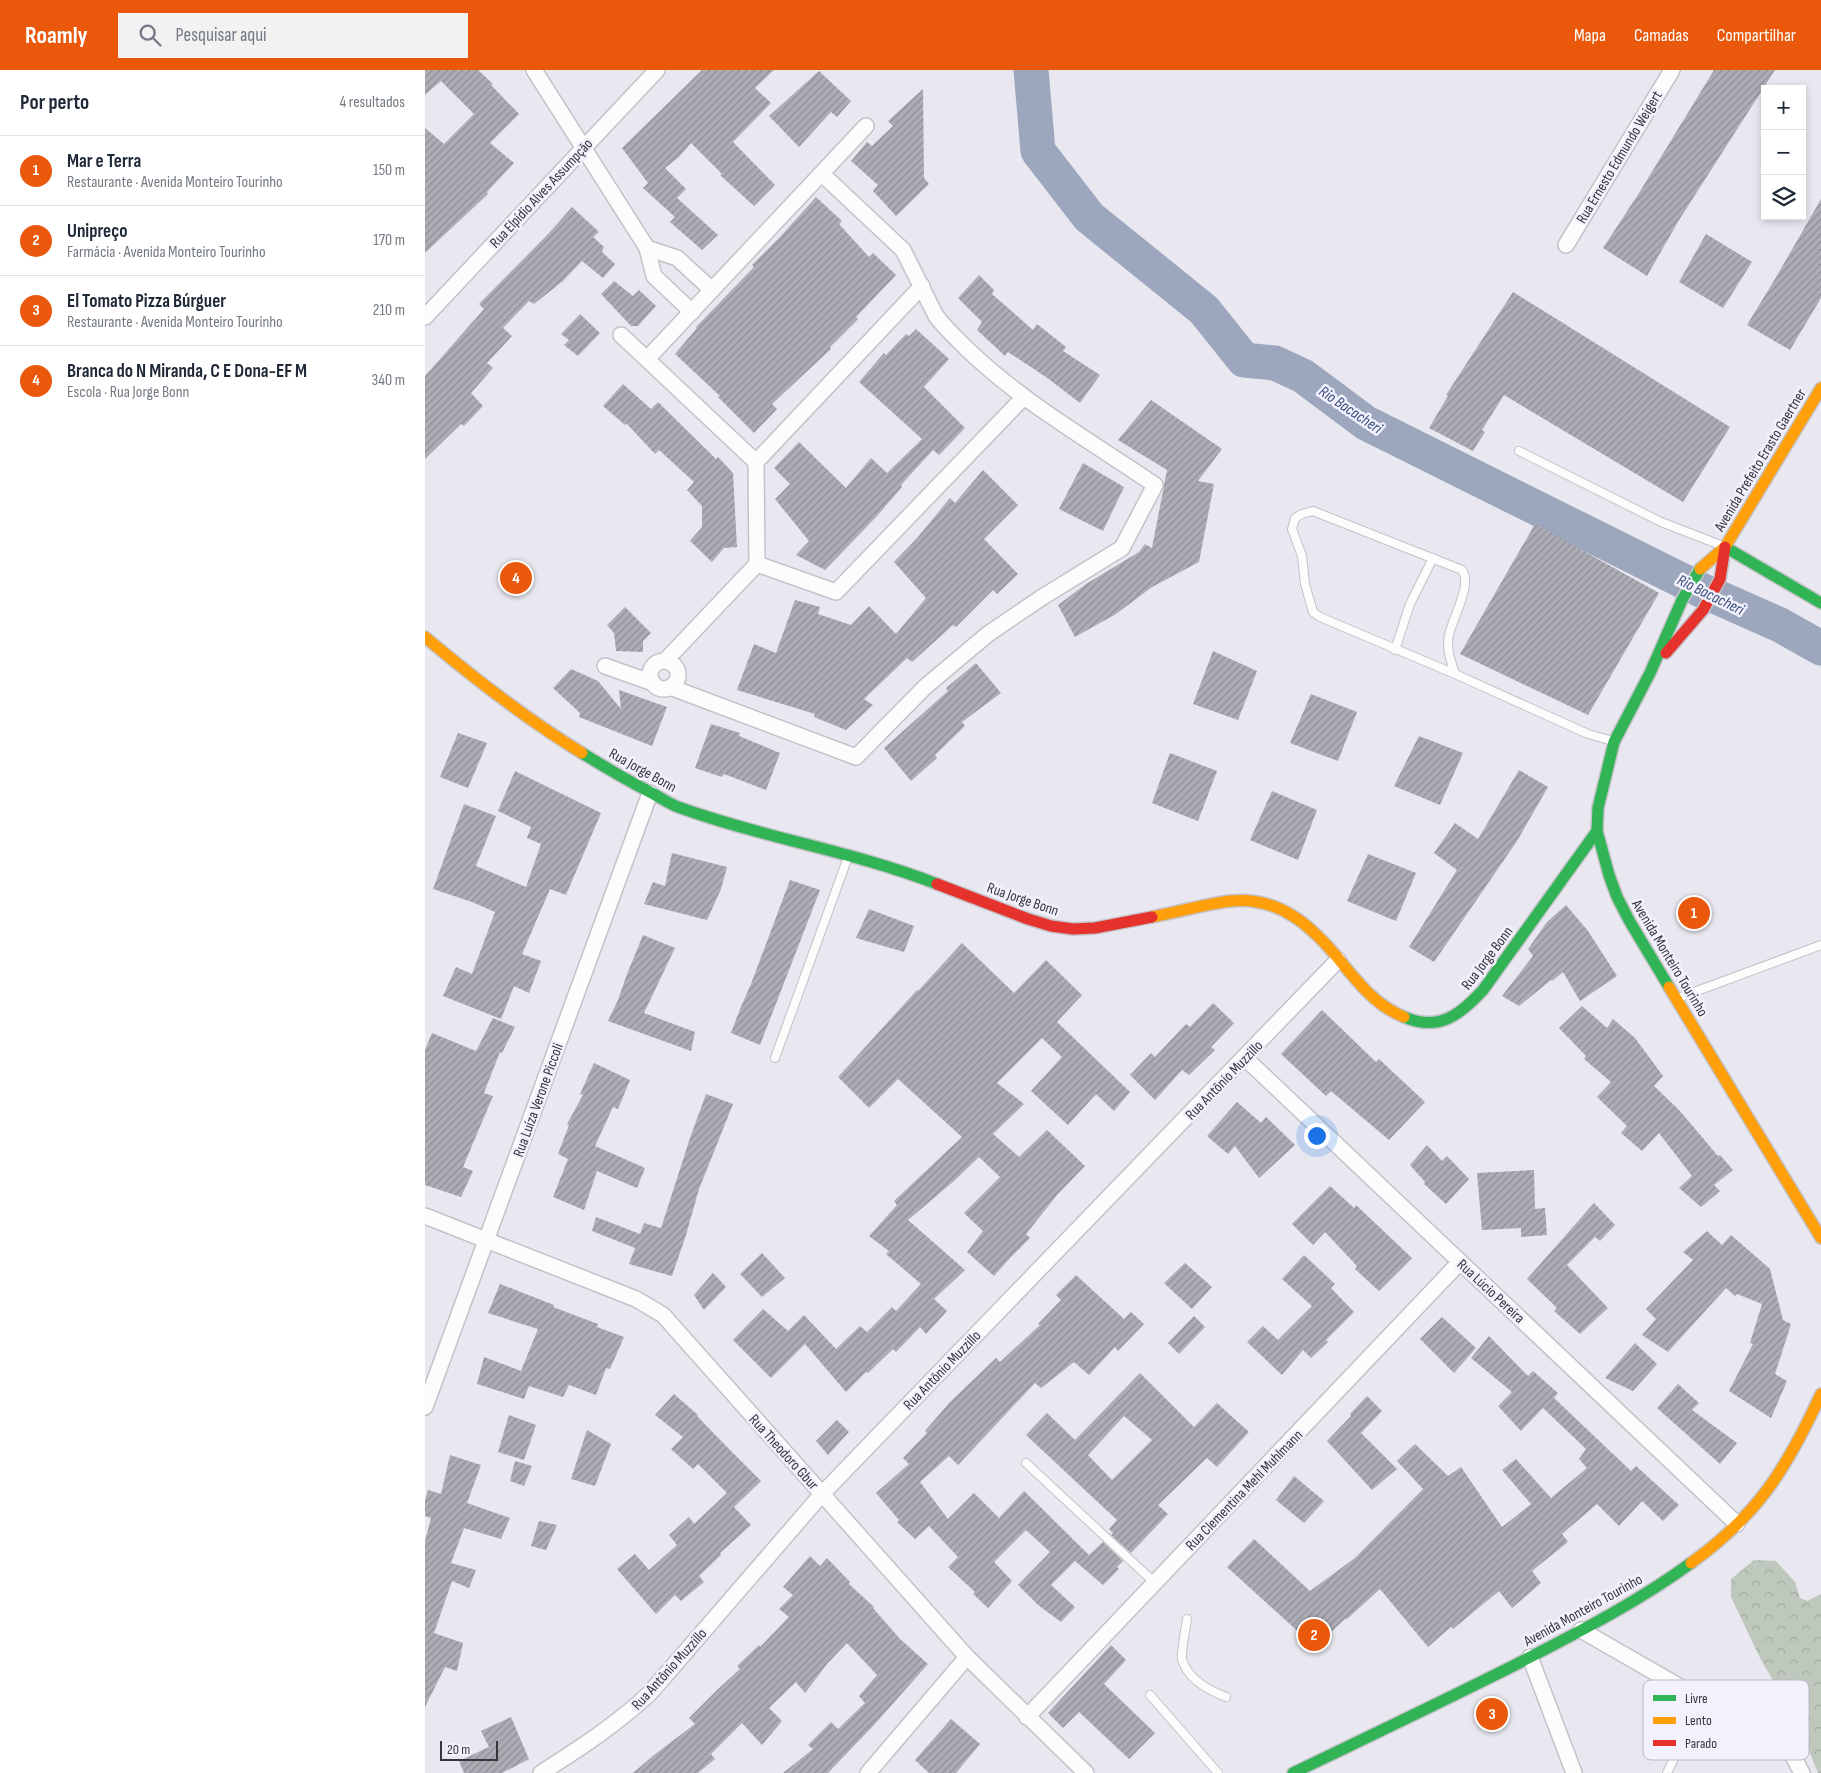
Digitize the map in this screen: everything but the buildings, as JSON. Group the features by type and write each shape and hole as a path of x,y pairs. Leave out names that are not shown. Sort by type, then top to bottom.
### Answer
{"main road":[{"name":"Avenida Prefeito Erasto Gaertner","path":"1725,547 1821,388"},
{"name":"Avenida Monteiro Tourinho","path":"1725,547 1701,568 1682,600 1650,673 1615,742 1602,786 1597,831 1617,897 1676,999 1821,1238"},
{"name":"Avenida Monteiro Tourinho","path":"1650,673 1703,610 1720,579 1725,547"},
{"path":"1725,547 1821,603"},
{"name":"Rua Jorge Bonn","path":"425,637 475,679 549,733 616,774 676,806 849,855 934,882 1028,919 1051,926 1073,929 1095,928 1231,901 1248,901 1268,905 1290,914 1311,929 1370,996 1386,1009 1418,1022 1437,1023 1451,1019 1466,1008 1483,990 1597,831"},
{"name":"Avenida Monteiro Tourinho","path":"1293,1773 1422,1712 1581,1630 1675,1574 1709,1549 1755,1506 1790,1456 1821,1394"}],"street":[{"path":"535,70 647,248 654,276 692,312"},
{"name":"Rua Elpídio Alves Assumpção","path":"425,317 657,70"},
{"name":"Rua Ernesto Edmundo Weigert","path":"1566,245 1673,70"},
{"path":"647,359 866,126"},
{"path":"605,666 661,688 670,687 856,757 925,687 988,634 1041,598 1122,548 1155,485 1024,397 988,368 936,316 903,250 822,174"},
{"path":"647,248 677,258 712,290"},
{"path":"653,684 650,675 651,670 657,663 665,661 757,564 756,462 922,286"},
{"path":"621,335 756,462"},
{"path":"757,564 836,592 1024,397"},
{"path":"665,661 673,664 677,672 676,680 670,687"},
{"name":"Rua Luíza Verone Piccoli","path":"425,1407 650,792"},
{"name":"Rua Antônio Muzzillo","path":"541,1773 596,1738 626,1716 650,1693 822,1494 1338,960"},
{"name":"Rua Lúcio Pereira","path":"1245,1058 1737,1524"},
{"name":"Rua Theodoro Gbur","path":"425,1216 636,1299 663,1315 967,1657 1086,1773"},
{"name":"Rua Clementina Mehl Muhlmann","path":"1027,1717 1460,1262"},
{"path":"1581,1630 1667,1680"},
{"path":"1530,1656 1574,1773"},
{"path":"868,1773 967,1657"},
{"path":"1795,1760 1802,1773"}],"lane":[{"path":"1519,451 1661,522 1725,547"},
{"path":"1455,674 1448,651 1449,635 1463,597 1465,574 1462,570 1313,511 1295,518 1292,529 1302,556 1305,584 1313,612 1319,617 1455,674 1588,734 1615,742"},
{"path":"1395,650 1411,604 1433,558"},
{"path":"775,1058 849,855"},
{"path":"1676,999 1821,945"},
{"path":"1027,1463 1155,1583"},
{"path":"1187,1619 1182,1658 1193,1677 1209,1690 1226,1697"},
{"path":"1149,1695 1218,1773"},
{"path":"1667,1773 1673,1760"}],"green space":[{"path":"1754,1560 1776,1561 1795,1582 1800,1598 1807,1601 1821,1594 1821,1773 1818,1773 1809,1751 1809,1680 1773,1680 1761,1660 1731,1597 1731,1579"}],"waterway":[{"name":"Rio Bacacheri","path":"1031,70 1038,151 1089,217 1204,310 1244,360 1275,363 1303,376 1366,423 1701,590 1780,625 1821,648"}],"traffic: fast":[{"path":"1725,547 1821,603"},
{"path":"1669,987 1617,897 1597,831 1598,808 1614,742 1650,673 1682,600 1700,569"},
{"path":"582,753 678,807 710,818 873,862 937,884"},
{"path":"1404,1017 1428,1023 1438,1022 1466,1007 1483,990 1597,831"},
{"path":"1293,1773 1457,1694 1557,1643 1648,1592 1691,1563"}],"traffic: slow":[{"path":"1700,569 1725,547 1821,388"},
{"path":"425,637 501,698 582,753"},
{"path":"1152,917 1231,901 1249,901 1280,909 1307,926 1319,937 1362,987 1377,1001 1404,1017"},
{"path":"1669,987 1821,1238"},
{"path":"1691,1563 1735,1527 1753,1508 1783,1467 1821,1394"}],"traffic: jam":[{"path":"1666,653 1703,610 1720,579 1725,547"},
{"path":"937,884 1051,926 1073,929 1095,928 1152,917"}],"place":[{"name":"Branca do N Miranda, C E Dona-EF M","path":"516,578"},
{"name":"Mar e Terra","path":"1694,913"},
{"name":"Unipreço","path":"1314,1635"},
{"name":"El Tomato Pizza Búrguer","path":"1492,1714"}]}
